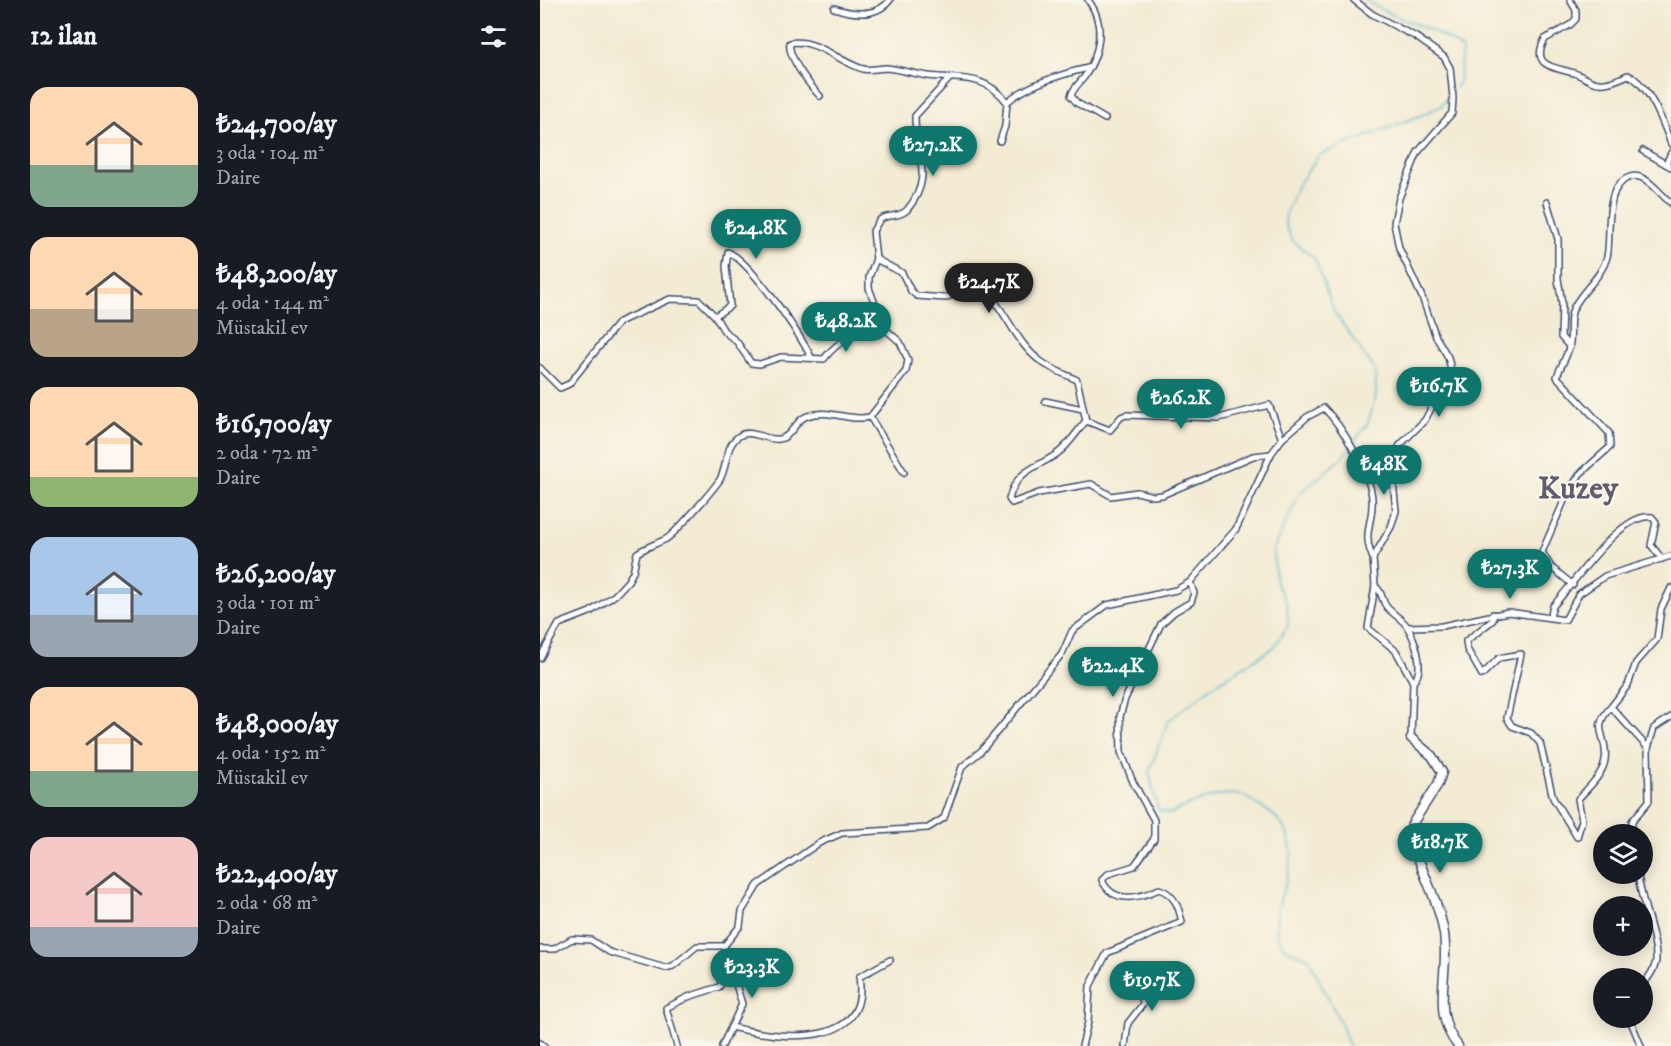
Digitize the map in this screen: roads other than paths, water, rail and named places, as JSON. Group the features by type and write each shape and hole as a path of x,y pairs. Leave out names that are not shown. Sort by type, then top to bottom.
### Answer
{"street":[{"path":"834,8 852,14 868,12 884,7 890,0"},
{"path":"1088,0 1098,13 1099,47 1087,74 1071,93 1072,98 1105,118"},
{"path":"1354,0 1372,14 1416,38 1444,57 1450,68 1453,96 1452,113 1418,152 1399,198 1394,223 1399,248 1422,297 1436,337 1448,357 1451,370 1425,420 1394,454 1390,470 1396,512 1391,527 1373,558"},
{"path":"1570,0 1576,10 1576,19 1545,39 1540,56 1543,62 1549,68 1574,73 1596,83 1606,83 1628,75 1635,78 1651,100 1671,144"},
{"path":"820,96 793,60 790,43 800,41 867,70 886,68 950,78 962,76 988,85 998,91 1008,102"},
{"path":"1000,141 1005,126 1008,102 1019,92 1058,75 1088,68"},
{"path":"540,658 559,624 590,612 615,595 633,572 637,553 667,538 718,483 726,455 737,436 746,432 770,439 781,439 789,434 802,419 816,414 832,414 856,420 870,417 906,371 908,360 900,342 884,328 869,288 869,277 876,259 873,231 882,219 904,212 920,184 924,160 915,129 915,116 950,78"},
{"path":"1643,151 1669,166 1671,153"},
{"path":"1573,585 1551,567 1542,552 1567,494 1580,474 1610,447 1609,433 1557,377 1570,347 1569,323 1574,307 1600,274 1606,258 1610,242 1609,216 1617,188 1629,177 1637,177 1651,184 1671,203"},
{"path":"1547,202 1558,239 1557,279 1562,303 1561,337 1570,347"},
{"path":"715,316 730,306 726,266 728,252 738,256 759,282 801,336 811,357"},
{"path":"876,259 903,273 911,291 917,296 945,298 970,286 980,286 1039,361 1077,380 1086,421"},
{"path":"540,368 560,388 569,384 619,322 670,299 699,300 715,316 724,331 737,342 751,363 760,364 781,357 824,359 842,341 862,331 884,328"},
{"path":"1045,401 1083,409"},
{"path":"1086,421 1110,430 1121,417 1126,415 1219,418 1269,405 1282,439"},
{"path":"724,946 740,926 742,911 758,885 819,843 842,833 928,828 944,818 963,767 981,751 1062,654 1067,637 1072,631 1107,605 1176,590 1191,582 1236,529 1271,454 1282,439 1307,417 1324,408 1361,461 1372,496 1367,546 1373,558 1375,586 1368,628 1396,651 1413,682"},
{"path":"870,417 904,472"},
{"path":"1086,421 1058,453 1027,470 1010,493 1009,499 1012,503 1039,493 1091,484 1112,496 1137,492 1153,496 1162,495 1253,456 1271,454"},
{"path":"1550,617 1553,606 1573,585 1616,531 1643,515 1652,517 1656,522 1651,545 1662,560"},
{"path":"1408,627 1442,626 1508,612 1565,620 1579,594 1605,576 1671,556"},
{"path":"1082,1046 1088,1022 1090,986 1107,953 1182,922 1174,899 1167,892 1159,889 1141,898 1125,898 1105,887 1102,880 1108,874 1134,866 1154,839 1154,820 1133,782 1121,752 1120,716 1125,699 1161,624 1174,612 1191,603 1194,593 1191,582"},
{"path":"1375,586 1380,590 1385,605 1408,627 1420,662 1420,669 1413,682 1411,738 1432,756 1442,772 1438,784 1412,824 1418,859 1434,891 1445,936 1441,1006 1450,1037 1458,1046"},
{"path":"1494,614 1493,620 1469,636 1466,641 1467,649 1482,675 1499,658 1521,654 1507,718 1512,726 1531,733 1540,743 1553,798 1577,837 1582,820 1578,799 1604,766 1605,745 1599,724 1600,718 1628,685 1636,663 1657,639 1661,609 1671,588"},
{"path":"1611,707 1648,748"},
{"path":"1632,824 1649,801 1648,748 1654,728 1671,717"},
{"path":"1639,884 1656,956 1653,970"},
{"path":"540,949 554,949 572,939 591,940 609,952 665,968 673,966 697,946 724,946"},
{"path":"722,1046 742,1004 724,946"},
{"path":"854,1027 861,993 859,976 890,960"},
{"path":"677,1046 666,1008 688,997 719,987 730,968"},
{"path":"1125,1046 1128,1023 1143,1004 1142,997 1132,991"},
{"path":"731,1027 796,1042"},
{"path":"1634,1028 1641,1046"},
{"path":"540,1043 544,1046"}],"waterway":[{"path":"1365,0 1451,41 1462,49 1459,83 1455,88"},
{"path":"1353,443 1368,423 1376,396 1375,370 1334,312 1315,259 1292,240 1285,224 1286,213 1296,188 1319,155 1424,114 1441,106 1450,94"},
{"path":"1349,1046 1341,1024 1308,957 1287,949 1278,936 1278,912 1291,858 1291,848 1283,825 1271,814 1240,795 1213,797 1170,814 1158,810 1149,772 1168,721 1211,687 1273,648 1288,626 1287,604 1276,583 1273,549 1300,493 1340,460 1350,447"}],"district":[{"name":"Kuzey","path":"1578,489"}]}
